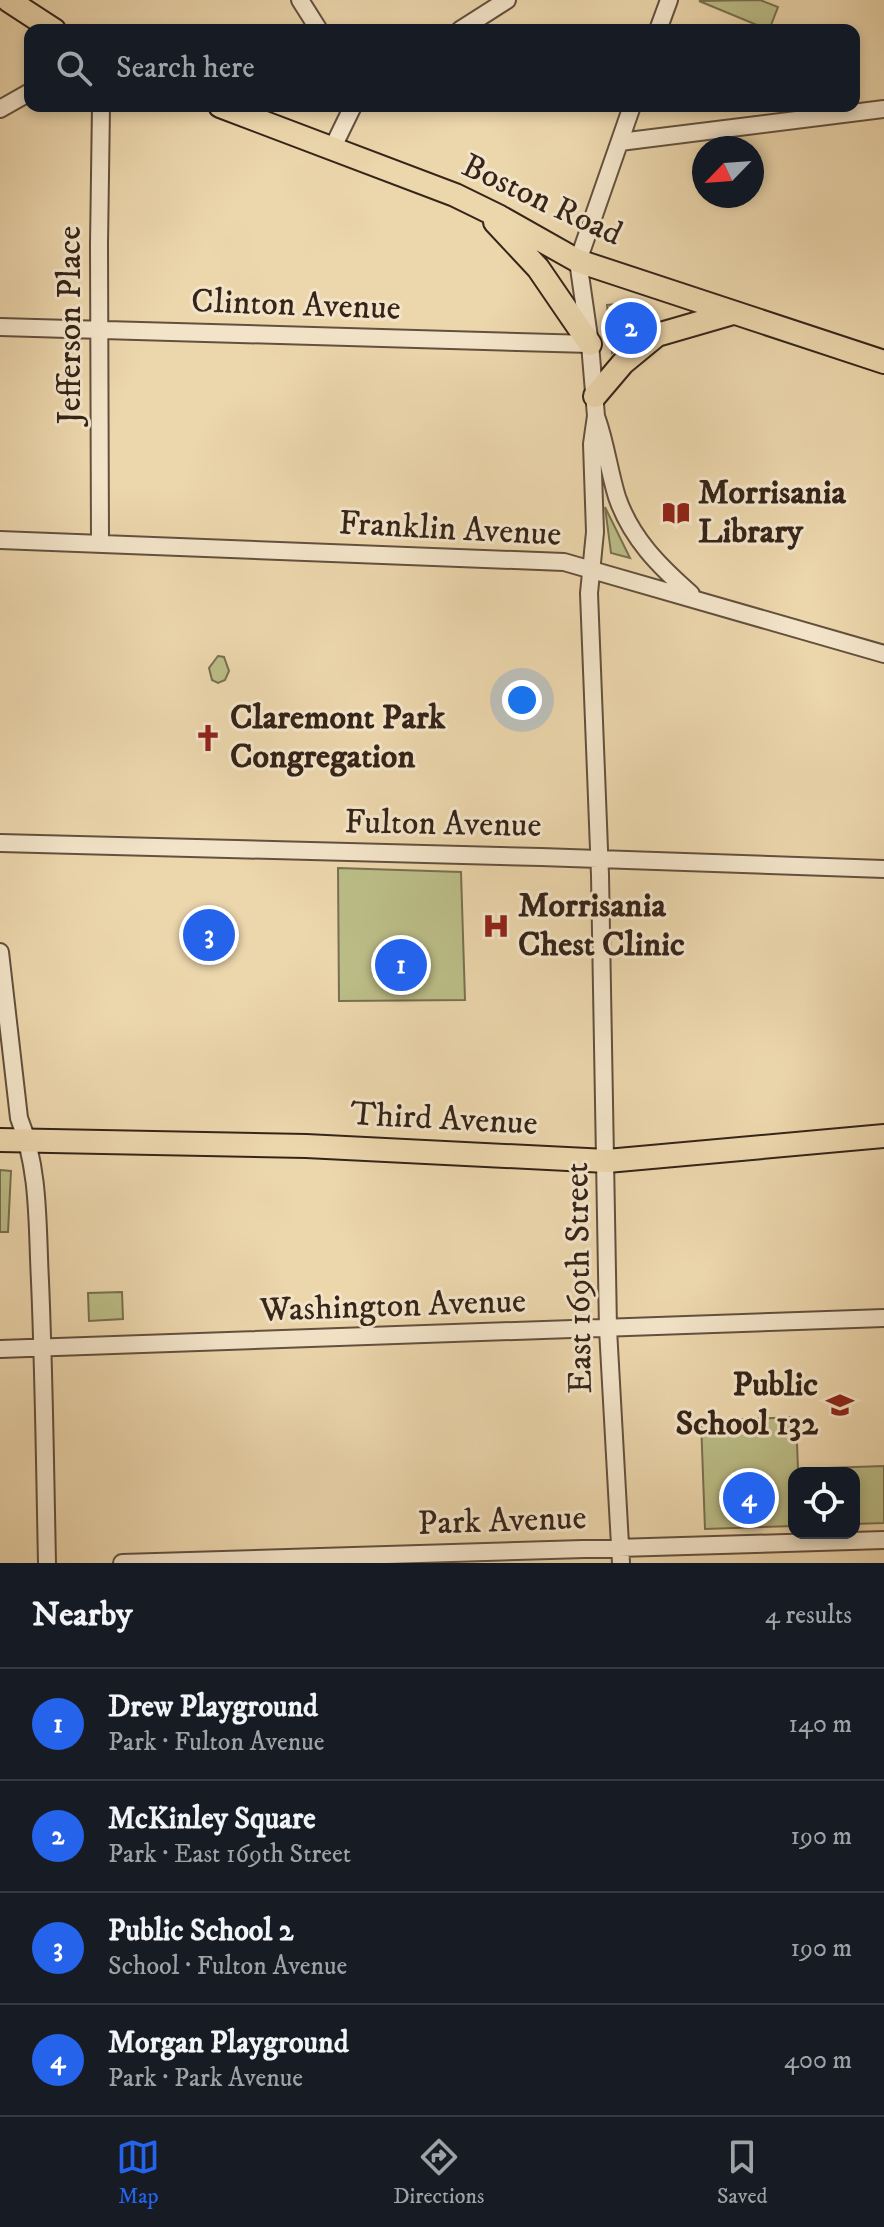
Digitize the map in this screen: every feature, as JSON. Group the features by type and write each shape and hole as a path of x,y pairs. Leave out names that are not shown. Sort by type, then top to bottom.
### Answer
{"main road":[{"path":"8,0 45,24"},
{"name":"Boston Road","path":"236,112 410,177 480,207 578,261 884,362"},
{"path":"480,207 538,268 590,344"},
{"path":"595,406 623,363 657,335 734,313"},
{"name":"Third Avenue","path":"0,1140 306,1146 607,1161 884,1136"}],"street":[{"path":"300,0 315,24"},
{"path":"469,24 507,0"},
{"path":"660,24 669,0"},
{"path":"0,109 24,95"},
{"path":"620,142 884,109"},
{"name":"Jefferson Place","path":"100,543 101,112"},
{"path":"332,149 350,112"},
{"name":"East 169th Street","path":"620,1555 608,1329 600,859 589,593 595,532 592,444 595,406 578,261 630,112"},
{"name":"Clinton Avenue","path":"0,327 590,344"},
{"name":"East 169th Street","path":"595,406 618,497 635,535 649,555 696,598"},
{"name":"Franklin Avenue","path":"0,540 564,562 884,654"},
{"name":"Fulton Avenue","path":"0,843 884,869"},
{"path":"0,952 19,1118 29,1141 35,1179 43,1348 47,1563"},
{"name":"Washington Avenue","path":"0,1349 884,1318"},
{"name":"Park Avenue","path":"122,1563 620,1555 884,1540"}],"green space":[{"path":"760,0 778,7 771,24 755,24 699,1"},
{"path":"618,304 661,324 642,332 612,353 607,305"},
{"path":"605,507 630,558 611,553"},
{"path":"218,656 224,657 229,671 225,680 218,683 212,680 209,668"},
{"path":"338,868 461,872 465,1000 339,1001"},
{"path":"0,1170 11,1171 8,1232 0,1232"},
{"path":"122,1292 123,1319 89,1321 88,1293"},
{"path":"796,1417 798,1467 788,1467 788,1526 705,1529 701,1421"},
{"path":"884,1466 884,1523 860,1524 860,1467 855,1467"}],"place":[{"name":"McKinley Square","path":"631,328"},
{"name":"Morrisania Library","path":"676,513"},
{"name":"Claremont Park Congregation","path":"208,738"},
{"name":"Morrisania Chest Clinic","path":"496,926"},
{"name":"Public School 2","path":"209,935"},
{"name":"Drew Playground","path":"401,965"},
{"name":"Public School 132","path":"840,1405"},
{"name":"Morgan Playground","path":"749,1498"}]}
